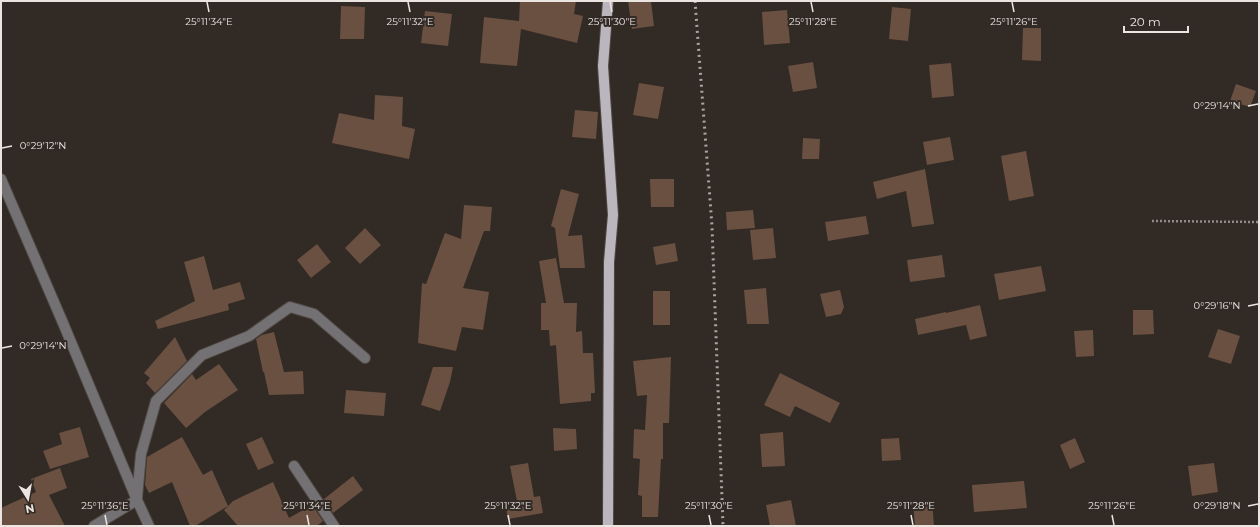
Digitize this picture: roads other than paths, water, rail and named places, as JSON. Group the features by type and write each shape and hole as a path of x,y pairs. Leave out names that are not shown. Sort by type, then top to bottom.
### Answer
{"main road":[{"path":"608,1 603,66 613,215 609,262 608,526"}],"street":[{"path":"1,179 149,526"},
{"path":"137,500 141,454 156,401 202,355 249,336 290,307 314,314 365,358"},
{"path":"294,466 334,526"},
{"path":"94,526 137,500"}],"railway":[{"path":"695,1 712,226 723,526"}]}
